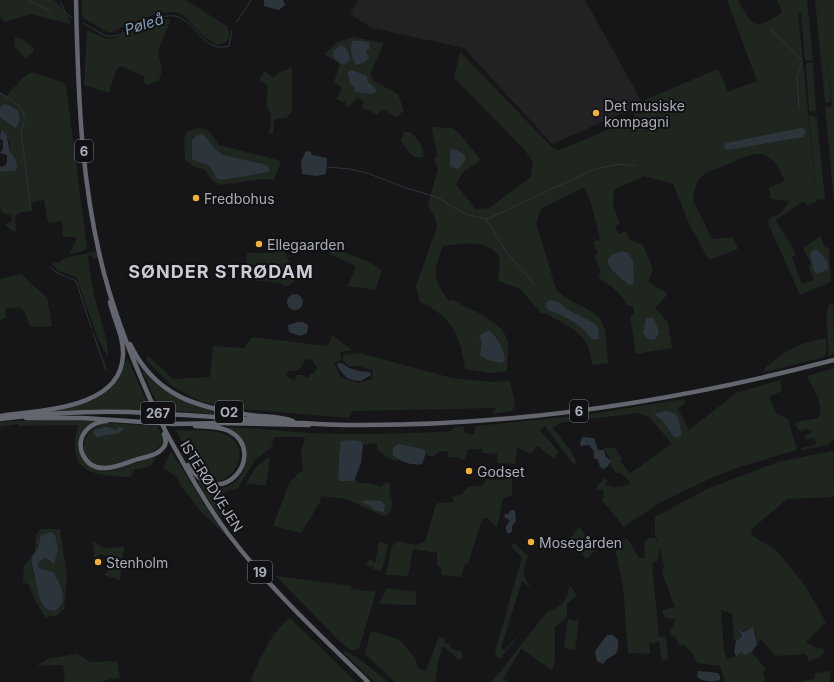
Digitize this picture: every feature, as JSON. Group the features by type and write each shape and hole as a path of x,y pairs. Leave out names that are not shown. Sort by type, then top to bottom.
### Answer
{"highway":[{"name":"ISTERØDVEJEN","path":"76,0 84,156 100,257 109,290 128,346 151,401 166,434 208,504 251,562 298,614 368,682"},
{"name":"ISTERØDVEJEN","path":"77,23 79,0"},
{"path":"0,416 58,408 80,402 102,394 110,386 120,368 123,350 112,310 109,290"},
{"name":"O2","path":"109,290 134,353 148,371 168,389 182,398 203,407 290,420 299,423"},
{"name":"6","path":"17,417 28,419 83,418 173,424 219,423 303,426 318,424 424,424 497,420 563,413 686,395 834,360"},
{"name":"267","path":"0,419 86,412 135,412 318,424"},
{"name":"6","path":"118,421 96,424 88,428 84,433 81,440 82,451 86,459 93,466 111,468 156,454 165,446 166,434"},
{"path":"173,424 216,428 229,432 238,439 243,447 243,465 238,474 230,481 220,484 208,483 194,474 173,444"}],"shaded area":[{"path":"0,0 53,0 64,10 70,24 31,14 4,22 0,16"},
{"path":"82,0 186,0 228,27 229,37 226,42 218,45 213,43 185,17 178,13 170,12 149,16 112,32 107,32 82,17"},
{"path":"264,0 283,0 285,5 279,10 264,6"},
{"path":"358,0 585,0 643,104 552,144 464,48 372,28 350,14"},
{"path":"727,0 738,0 751,21 755,24 760,24 782,13 777,0 807,0 813,60 805,61 801,13 798,13 817,201 807,206 804,201 776,220 796,255 792,257 802,284 814,280 808,266 811,264 803,248 821,236 824,246 829,249 831,282 800,295 768,223 769,218 781,213 789,201 771,199 769,188 785,181 773,161 766,156 760,154 744,157 707,173 698,181 693,200 712,239 733,237 738,249 709,260 690,226 673,184 644,176 614,190 613,204 620,224 615,226 619,234 626,231 629,239 643,245 653,269 648,282 668,294 655,308 668,323 672,348 636,354 630,316 634,314 633,306 628,306 623,297 607,283 598,278 601,272 594,256 598,254 593,242 600,239 590,200 584,187 541,209 536,223 556,289 567,298 593,313 602,322 605,332 609,363 592,365 587,345 578,333 547,314 541,313 520,289 498,281 500,260 495,252 489,247 474,244 443,246 437,263 436,275 437,281 443,293 449,301 452,300 493,322 505,335 508,343 507,371 491,373 465,369 461,347 453,329 440,314 420,302 416,286 437,227 435,217 428,205 438,168 434,159 437,156 437,152 432,127 452,128 459,133 481,160 463,172 456,184 475,209 489,208 531,177 533,162 524,149 454,78 460,52 554,149 560,150 635,118 632,110 642,101 718,69 728,92 757,81"},
{"path":"815,0 834,0 834,203 825,107 832,106 824,26 831,101 825,103"},
{"path":"154,20 171,20 159,48 161,73 158,81 147,85 144,82 144,76 120,66 115,73 109,93 84,85 87,30 107,39 114,38"},
{"path":"15,37 23,39 33,48 34,52 25,58 14,46"},
{"path":"353,37 384,43 370,74 374,81 398,94 404,111 396,117 382,109 377,115 362,107 364,102 357,98 350,106 347,107 345,106 346,103 336,99 342,88 334,82 340,64 324,54 338,42"},
{"path":"352,41 363,41 373,44 369,44 370,49 366,50 369,58 365,62 357,65 353,60 351,47"},
{"path":"341,45 347,50 350,59 344,65 333,56 333,51"},
{"path":"806,63 813,63 816,111 809,112"},
{"path":"292,67 292,111 286,118 274,119 273,134 269,134 271,121 270,111 268,108 266,109 268,85 259,79 265,71 273,78 279,73"},
{"path":"352,70 367,76 368,82 375,88 376,92 371,94 355,92 354,87 349,81 350,77 348,76 348,72"},
{"path":"31,72 62,82 66,86 87,248 82,251 69,254 76,241 75,237 63,237 62,221 48,223 44,200 30,203 31,211 18,213 15,217 16,232 5,224 12,221 12,216 3,213 0,208 0,171 12,171 9,141 1,130 0,132 0,117 16,129 20,118 18,111 2,105 0,108 0,92 7,96 18,84 18,82"},
{"path":"7,104 18,111 20,118 16,129 0,117 0,108 2,105"},
{"path":"809,115 817,118 825,199 817,200"},
{"path":"198,128 208,130 219,145 281,161 274,180 263,179 220,185 213,181 204,169 194,167 185,160 184,141 186,132"},
{"path":"801,128 806,132 803,137 727,150 724,147 726,143"},
{"path":"1,130 6,134 10,152 16,160 17,168 15,171 0,171 0,166 3,167 7,163 7,155 0,153 3,149 3,140 0,139"},
{"path":"404,132 411,132 421,144 424,157 420,158 413,156 408,151 401,141"},
{"path":"203,134 214,148 223,155 263,164 269,167 269,172 221,180 216,178 214,172 207,164 192,159 192,140 197,135"},
{"path":"455,149 465,155 465,160 459,169 450,167 450,150"},
{"path":"306,151 311,152 312,155 327,158 326,174 317,176 302,174 301,161"},
{"path":"274,243 279,244 290,262 294,282 285,287 280,283 245,279 247,253 275,253"},
{"path":"331,248 365,260 382,270 375,290 348,286 356,266 329,254"},
{"path":"813,250 818,250 827,261 828,269 817,274 814,271 810,255"},
{"path":"97,251 98,258 93,259 91,255 88,257 94,295 107,342 108,357 98,339 76,277 59,271 52,265 54,262 59,263 62,259"},
{"path":"620,252 627,252 633,261 634,283 631,285 614,272 608,263 608,258"},
{"path":"21,274 47,298 52,326 34,327 30,325 28,323 27,316 19,307 5,309 6,318 0,320 0,279"},
{"path":"295,294 302,299 303,302 298,309 295,310 288,305 287,302 292,295"},
{"path":"550,300 558,302 568,310 594,323 598,328 599,338 595,340 573,322 548,310 546,306 547,302"},
{"path":"829,304 833,304 834,354 828,356 827,310"},
{"path":"650,317 654,319 659,331 656,339 652,340 646,337 643,333 646,319"},
{"path":"303,322 308,325 307,333 300,336 289,332 288,325"},
{"path":"489,330 498,340 502,348 505,360 502,363 487,360 480,355 482,342 479,337 481,334"},
{"path":"332,335 352,350 340,352 341,360 334,363 341,377 359,383 372,379 373,370 356,366 348,366 343,360 343,355 359,353 452,378 492,382 510,381 515,405 512,411 492,414 496,408 353,411 349,418 241,409 201,402 172,386 146,360 147,355 173,379 210,377 213,346 244,348 252,337 328,346","holes":["306,359 312,360 317,368 314,373 315,374 312,373 307,378 303,375 297,375 294,381 286,376 288,371 299,370"]},
{"path":"826,338 826,354 824,357 764,372 764,369 793,348"},
{"path":"127,358 151,411 95,410 35,413 66,408 92,400 112,386 120,374"},
{"path":"138,362 153,379 168,391 197,407 230,414 271,419 160,410"},
{"path":"342,363 354,370 370,372 371,375 361,381 349,379 339,369 337,365"},
{"path":"834,368 834,439 828,445 801,450 801,448 816,445 815,438 805,439 805,435 812,433 812,431 807,429 799,431 795,424 797,422 818,418 820,413 819,402 807,376"},
{"path":"780,380 782,391 769,397 777,414 788,419 797,450 739,467 707,480 661,502 624,527 601,499 604,497 603,489 597,491 597,486 605,478 608,481 605,485 614,487 630,485 629,481 620,473 616,473 608,461 610,459 604,448 615,448 623,460 620,461 630,473 672,444 649,417 637,413 560,423 553,428 571,451 576,462 573,464 545,426 540,430 559,452 553,458 538,446 530,454 517,447 515,464 498,463 497,454 483,453 481,442 481,449 468,449 465,460 454,457 447,458 448,451 438,452 434,456 427,456 424,449 393,456 398,459 395,461 386,457 377,449 377,443 363,445 361,441 341,441 338,478 340,481 351,481 355,478 359,483 370,483 381,487 386,482 391,484 389,497 391,497 392,500 391,509 387,516 381,515 346,499 321,496 320,502 301,533 273,526 290,481 303,470 301,453 305,437 274,437 271,448 255,460 238,488 223,492 222,519 206,497 197,480 211,487 223,488 234,483 241,474 246,463 245,451 240,438 228,427 302,432 380,434 448,432 456,427 464,427 465,433 474,434 475,426 585,415 684,399 685,403 678,409 689,430 736,393"},
{"path":"665,411 677,416 682,435 676,438 673,436 663,421 654,414"},
{"path":"55,419 98,421 84,430 82,454 94,467 118,467 156,456 151,466 134,470 131,477 94,473 85,469 79,462 75,453 75,441 78,425 19,426 17,424 0,427 0,422"},
{"path":"110,423 157,426 164,438 160,446 150,453 117,465 103,467 94,464 88,459 85,453 84,445 86,437 91,431 99,426"},
{"path":"105,427 112,428 115,431 119,427 124,429 119,433 97,437 93,434 94,430"},
{"path":"176,430 204,430 218,432 230,437 237,444 240,452 239,461 235,469 229,476 221,480 212,481 203,477 191,462"},
{"path":"582,437 594,438 598,450 604,450 606,457 611,461 607,467 604,469 600,467 598,460 594,458 594,451 589,445 581,446 580,444"},
{"path":"341,441 361,441 363,445 361,463 354,481 340,481 338,478"},
{"path":"398,444 424,449 426,453 422,464 407,463 393,456 393,448"},
{"path":"171,451 207,508 230,539 201,512 180,484 177,477 163,468"},
{"path":"833,451 834,497 787,499 753,528 751,535 776,550 804,584 826,622 806,642 814,647 824,649 825,653 809,662 806,654 775,656 760,638 757,645 755,631 750,629 739,632 742,638 736,641 734,640 732,614 721,610 724,650 727,659 739,656 741,652 752,651 755,648 752,653 766,669 763,672 765,682 725,682 720,666 697,663 693,654 684,645 679,645 675,636 670,635 670,629 674,627 675,619 665,618 662,610 675,607 662,573 664,567 660,548 658,560 652,564 659,637 666,636 668,659 662,660 659,642 649,643 650,654 628,653 623,586 615,548 627,538 639,558 645,558 644,542 649,538 655,538 659,543 655,535 655,517 707,489 778,462"},
{"path":"270,456 266,486 252,484 245,485 256,467"},
{"path":"512,478 512,495 503,498 497,528 487,518 482,519 468,564 465,564 461,577 442,575 441,568 437,566 437,553 413,549 408,576 386,575 392,546 397,541 416,545 425,542 436,504 454,502 451,496 460,495 469,487 483,485 486,479 502,480"},
{"path":"363,501 381,501 385,505 384,512 374,510 371,506 363,503"},
{"path":"511,510 515,510 516,521 512,526 512,532 508,534 506,527 510,520 504,517 505,514 508,514"},
{"path":"579,527 590,541 601,546 586,559 569,540"},
{"path":"40,529 60,529 67,577 64,609 56,616 45,617 35,601 29,585 23,582 24,566 35,551 36,535","holes":["38,548 53,564 45,558 38,563 39,568 51,576 61,588 62,594 59,608 41,588 33,574 32,566"]},
{"path":"51,532 55,535 58,549 54,564 45,558 38,563 39,568 53,572 61,587 63,597 62,602 60,607 55,611 46,609 40,600 32,564 32,557 38,548 41,535"},
{"path":"93,541 104,548 124,547 120,580 104,575 109,570 109,559 102,554 94,558"},
{"path":"379,542 388,544 382,571 373,569 374,566 370,567 366,564 370,559 375,563"},
{"path":"513,542 528,556 524,571 525,577 526,582 534,591 522,581 501,648 505,650 527,625 500,659 496,656 495,652 522,557 512,548"},
{"path":"276,576 351,586 351,589 376,592 359,649 352,651 338,640"},
{"path":"571,586 576,595 567,604 567,617 555,627 555,660 552,670 521,649 503,679 509,682 492,682 547,612 562,604 567,597 568,589"},
{"path":"386,588 416,592 416,605 379,604"},
{"path":"290,618 356,682 250,682 271,639"},
{"path":"568,619 579,621 575,650 564,648"},
{"path":"753,626 757,645 752,651 745,655 741,652 737,657 734,653 736,641 742,637 739,630 743,632"},
{"path":"371,631 400,640 415,658 418,668 426,671 439,636 445,639 445,643 450,644 450,648 458,651 461,650 463,658 459,660 443,646 438,661 435,682 395,682 365,654"},
{"path":"607,635 613,635 618,640 618,646 616,653 603,664 597,661 595,651"},
{"path":"344,650 361,660 388,682 374,682 342,651"},
{"path":"77,654 91,662 117,661 120,677 99,682 65,682 63,665 37,666 47,659"},
{"path":"698,671 718,673 720,680 702,680 697,677"},
{"path":"830,671 830,682 796,682 815,679 815,673"}],"waterway":[{"path":"27,0 50,11"},
{"name":"Pøleå","path":"236,23 251,0"},
{"name":"Pøleå","path":"61,2 65,12 72,18"},
{"name":"Pøleå","path":"83,23 105,35 114,36 157,18 175,16 189,24 206,41 220,47 229,46 232,30"},
{"path":"770,29 801,59"},
{"path":"799,109 797,78 801,63"},
{"path":"0,93 16,104 23,112 24,124 21,131 31,210"},
{"path":"327,167 350,169 367,173 406,188 437,197 465,214 487,219 595,169 619,164 635,166"},
{"path":"486,219 507,253"},
{"path":"509,255 535,285"},
{"path":"50,267 56,272 76,281 91,327"},
{"path":"93,333 106,370"}],"place":[{"name":"Det musiske kompagni","path":"596,113"},
{"name":"Fredbohus","path":"196,198"},
{"name":"Ellegaarden","path":"259,244"},
{"name":"Godset","path":"469,471"},
{"name":"Mosegården","path":"531,542"},
{"name":"Stenholm","path":"98,562"}],"district":[{"name":"SØNDER STRØDAM","path":"221,271"}]}
